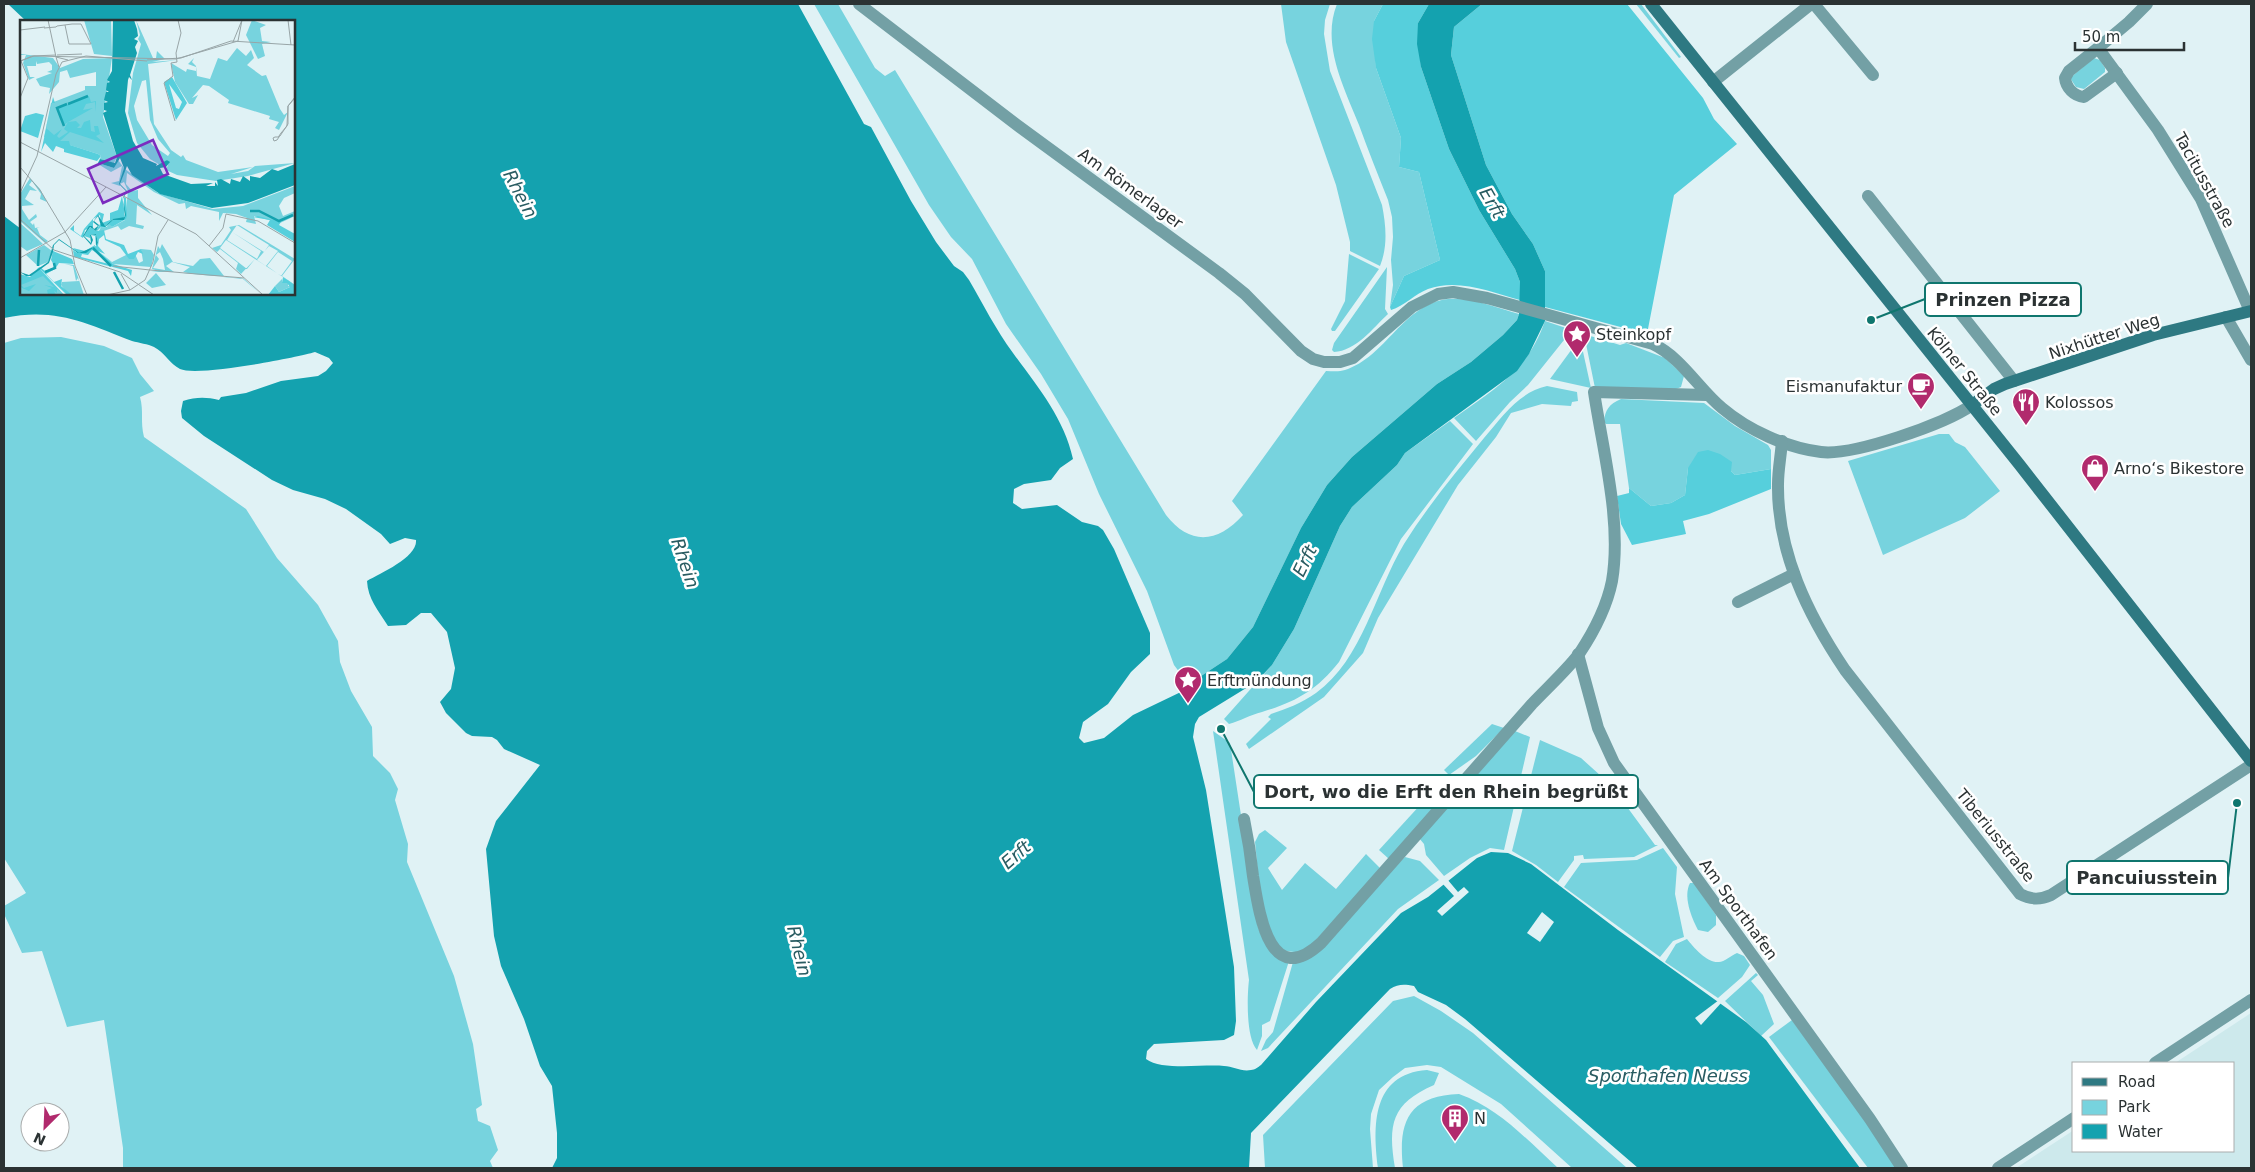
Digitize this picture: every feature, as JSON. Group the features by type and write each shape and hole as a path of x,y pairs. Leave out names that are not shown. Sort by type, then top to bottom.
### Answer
{"main road":[{"name":"Kölner Straße","path":"1651,4 1972,406 2251,761"},
{"name":"Nixhütter Weg","path":"1972,406 1994,389 2014,382 2153,335 2251,311"}],"street":[{"name":"Am Römerlager","path":"859,4 1016,125 1219,273 1245,294 1301,351 1313,359 1331,363 1352,358 1412,307 1438,294 1460,293 1487,298 1653,344 1675,357 1706,395"},
{"path":"1713,82 1812,4 1873,75"},
{"path":"2117,73 2084,97 2074,94 2066,84 2065,78 2069,71 2129,22 2147,4"},
{"name":"Tacitusstraße","path":"2098,48 2158,130 2201,199 2251,311"},
{"path":"1868,196 2014,382"},
{"path":"2226,317 2251,360"},
{"path":"1244,819 1258,909 1268,940 1274,949 1282,955 1292,958 1303,956 1321,943 1578,654 1596,625 1605,604 1612,583 1614,561 1613,513 1594,392 1706,395 1740,421 1782,441 1816,452 1836,452 1906,435 1958,415 1972,406"},
{"name":"Tiberiusstraße","path":"1782,441 1778,484 1780,515 1786,548 1807,607 1825,640 1845,670 2012,885 2027,898 2044,899 2051,895 2251,765"},
{"path":"1738,602 1794,574"},
{"name":"Am Sporthafen","path":"1578,654 1598,728 1614,764 1870,1119 1902,1168"},
{"path":"2157,1062 2251,1000"},
{"path":"1998,1168 2072,1119"}],"shaded area":[{"path":"1383,4 1429,4 1418,23 1421,67 1449,149 1479,210 1515,269 1520,282 1520,300 1474,287 1451,285 1428,289 1391,310 1390,307 1404,276 1440,260 1419,172 1399,167 1401,138 1376,68 1372,39 1374,21"},
{"path":"1482,4 1627,4 1703,98 1714,119 1737,144 1674,195 1647,334 1545,307 1545,271 1533,244 1512,214 1486,165 1451,55 1454,27"},
{"path":"1708,450 1720,454 1732,462 1731,471 1735,475 1771,469 1771,489 1709,514 1683,521 1686,534 1632,545 1621,524 1617,496 1629,493 1629,488 1651,506 1671,503 1685,495 1688,468 1698,452"},
{"path":"2251,1013 2251,1168 2016,1168 2072,1131 2072,1152 2235,1152 2235,1062 2177,1062"}],"green space":[{"path":"814,4 838,4 875,68 885,76 895,70 1166,515 1175,525 1194,536 1204,537 1224,531 1243,515 1232,501 1326,371 1343,371 1359,363 1372,354 1406,320 1432,303 1448,299 1466,300 1519,314 1517,320 1503,335 1471,362 1437,384 1352,457 1327,485 1301,528 1253,627 1227,659 1192,682 1193,673 1180,673 1174,665 1147,591 1099,494 1068,419 1041,374 1006,324 972,259 951,237 929,205"},
{"path":"1281,4 1330,4 1325,20 1324,34 1330,71 1382,205 1386,236 1380,266 1350,251 1350,242 1336,185 1286,42"},
{"path":"1337,4 1383,4 1374,21 1376,68 1401,138 1399,167 1419,172 1440,260 1404,276 1390,307 1393,285 1391,260 1392,217 1388,200 1336,65 1332,34"},
{"path":"1636,4 1641,4 1681,57 1679,58"},
{"path":"2094,58 2100,60 2105,68 2105,72 2084,89 2076,87 2070,78"},
{"path":"1349,254 1379,269 1335,331 1332,331 1331,329 1345,301"},
{"path":"1387,267 1385,309 1388,314 1350,348 1334,352 1332,350 1334,343"},
{"path":"1545,321 1572,330 1528,385 1510,402 1476,441 1454,418 1496,388 1519,366 1538,339"},
{"path":"1584,334 1620,345 1626,343 1665,358 1684,376 1681,387 1676,389 1595,388"},
{"path":"61,337 104,346 132,358 140,374 154,391 140,397 144,437 246,509 277,558 318,605 338,641 340,662 351,691 372,727 373,756 390,773 398,789 395,800 408,844 407,862 454,976 473,1044 482,1105 476,1109 478,1121 490,1126 498,1150 490,1161 493,1168 123,1168 123,1148 104,1020 67,1027 42,951 22,953 4,914 4,906 26,893 4,858 4,343 21,338"},
{"path":"1580,338 1591,388 1550,379"},
{"path":"1547,386 1577,392 1578,401 1572,402 1571,406 1542,404 1511,413 1496,437 1458,485 1378,618 1363,653 1324,697 1249,749 1246,744 1271,719 1268,717 1271,714 1305,700 1332,679 1357,644 1404,544 1432,503 1504,414 1528,394"},
{"path":"1621,399 1704,403 1735,426 1768,445 1771,450 1771,469 1735,475 1731,471 1688,468 1685,495 1671,503 1651,506 1629,488 1620,424 1606,424 1604,422 1608,408"},
{"path":"1450,421 1473,444 1401,539 1339,662 1322,681 1304,694 1285,704 1229,724 1224,719 1272,665 1294,629 1340,526 1352,507 1397,465 1405,453"},
{"path":"1939,434 1949,434 1955,442 1965,447 2000,491 1965,518 1883,555 1848,461"},
{"path":"1492,724 1504,728 1476,756 1449,775 1444,770"},
{"path":"1213,731 1230,743 1258,927 1266,943 1289,961 1270,1021 1262,1025 1262,1036 1257,1050 1253,1044 1249,1027 1249,980"},
{"path":"1515,731 1530,737 1504,850 1490,848 1470,858 1444,876 1426,855 1424,844 1419,838"},
{"path":"1540,740 1581,758 1611,785 1655,845 1658,845 1634,857 1584,859 1583,855 1574,856 1574,860 1558,882 1536,865 1512,851"},
{"path":"1471,770 1389,859 1379,850 1422,803"},
{"path":"1265,830 1287,848 1268,868 1282,890 1305,863 1336,889 1366,854 1381,869 1305,952 1287,951 1276,946 1265,921 1260,894 1255,842 1259,834"},
{"path":"1663,848 1677,867 1675,894 1684,937 1673,941 1660,957 1564,887 1581,863 1637,860"},
{"path":"1405,857 1420,861 1439,880 1398,909 1268,1048 1261,1051 1266,1040 1273,1032 1293,962"},
{"path":"1690,883 1694,883 1716,915 1716,925 1708,932 1698,930 1691,913 1687,894"},
{"path":"1687,939 1705,958 1714,962 1721,962 1737,953 1744,956 1750,965 1742,977 1718,998 1665,962 1676,944"},
{"path":"1756,973 1758,975 1751,981 1763,995 1774,1024 1761,1036 1725,1001"},
{"path":"1414,996 1441,1011 1473,1033 1627,1168 1572,1168 1501,1104 1441,1067 1427,1065 1405,1068 1379,1090 1371,1114 1370,1129 1373,1168 1265,1168 1263,1135 1393,1001"},
{"path":"1792,1020 1862,1116 1896,1168 1868,1168 1769,1037"},
{"path":"1427,1070 1439,1073 1434,1085 1409,1100 1396,1117 1392,1139 1395,1168 1378,1168 1376,1152 1377,1120 1380,1105 1386,1092 1395,1081 1409,1074"},
{"path":"1459,1094 1500,1116 1558,1168 1403,1168 1402,1137 1410,1114 1428,1100"}],"water":[{"path":"8,4 798,4 864,124 871,127 911,201 936,242 954,266 963,272 969,280 1001,335 1049,403 1063,430 1073,459 1060,468 1051,480 1024,484 1014,489 1013,503 1022,509 1057,505 1082,522 1098,526 1103,530 1114,549 1150,633 1150,654 1131,672 1108,704 1083,722 1079,738 1084,743 1104,738 1133,715 1185,690 1192,682 1227,659 1253,627 1301,528 1327,485 1352,457 1437,384 1471,362 1503,335 1517,320 1519,314 1520,282 1515,269 1479,210 1449,149 1421,67 1417,44 1418,23 1429,4 1482,4 1454,27 1451,55 1486,165 1512,214 1533,244 1545,271 1545,321 1529,354 1517,371 1405,453 1397,465 1352,507 1340,526 1294,629 1272,665 1256,682 1199,717 1195,724 1193,737 1206,790 1234,967 1236,1021 1234,1035 1224,1040 1154,1044 1147,1051 1146,1059 1153,1063 1172,1066 1224,1066 1240,1070 1256,1068 1261,1065 1316,1002 1401,913 1428,897 1477,858 1491,852 1508,853 1531,864 1618,930 1746,1022 1766,1040 1860,1168 1638,1168 1465,1019 1446,1005 1418,992 1414,986 1404,985 1390,989 1251,1133 1249,1168 552,1168 557,1158 557,1133 552,1086 540,1066 524,1019 501,966 494,936 486,849 496,821 540,765 504,749 492,737 472,736 466,733 446,713 440,702 451,689 455,668 447,632 431,613 421,613 406,625 388,626 374,604 369,593 367,581 398,564 411,552 416,540 405,538 390,544 381,534 346,509 325,499 293,490 272,480 204,436 182,418 183,401 201,398 219,400 221,397 246,393 281,381 318,376 333,363 329,358 315,352 246,366 190,371 176,367 158,349 152,346 132,341 85,323 39,314 4,318 4,216 20,228 20,295 295,295 295,20 25,20"}],"pier":[{"path":"1447,879 1458,892 1464,887 1469,892 1442,916 1437,911 1454,896 1442,883"},
{"path":"1542,912 1554,922 1540,942 1527,933"},
{"path":"1719,1000 1722,1002 1701,1025 1695,1018"}],"place":[{"name":"Prinzen Pizza","path":"1871,320"},
{"name":"Steinkopf","path":"1577,358"},
{"name":"Eismanufaktur","path":"1921,410"},
{"name":"Kolossos","path":"2026,426"},
{"name":"Arno‘s Bikestore","path":"2095,492"},
{"name":"Erftmündung","path":"1188,704"},
{"name":"Dort, wo die Erft den Rhein begrüßt","path":"1221,729"},
{"name":"Pancuiusstein","path":"2237,803"},
{"name":"N","path":"1455,1142"}],"water label":[{"name":"Rhein","path":"520,194"},
{"name":"Erft","path":"1492,203"},
{"name":"Erft","path":"1305,561"},
{"name":"Rhein","path":"685,563"},
{"name":"Erft","path":"1016,855"},
{"name":"Rhein","path":"799,951"},
{"name":"Sporthafen Neuss","path":"1668,1076"}]}
